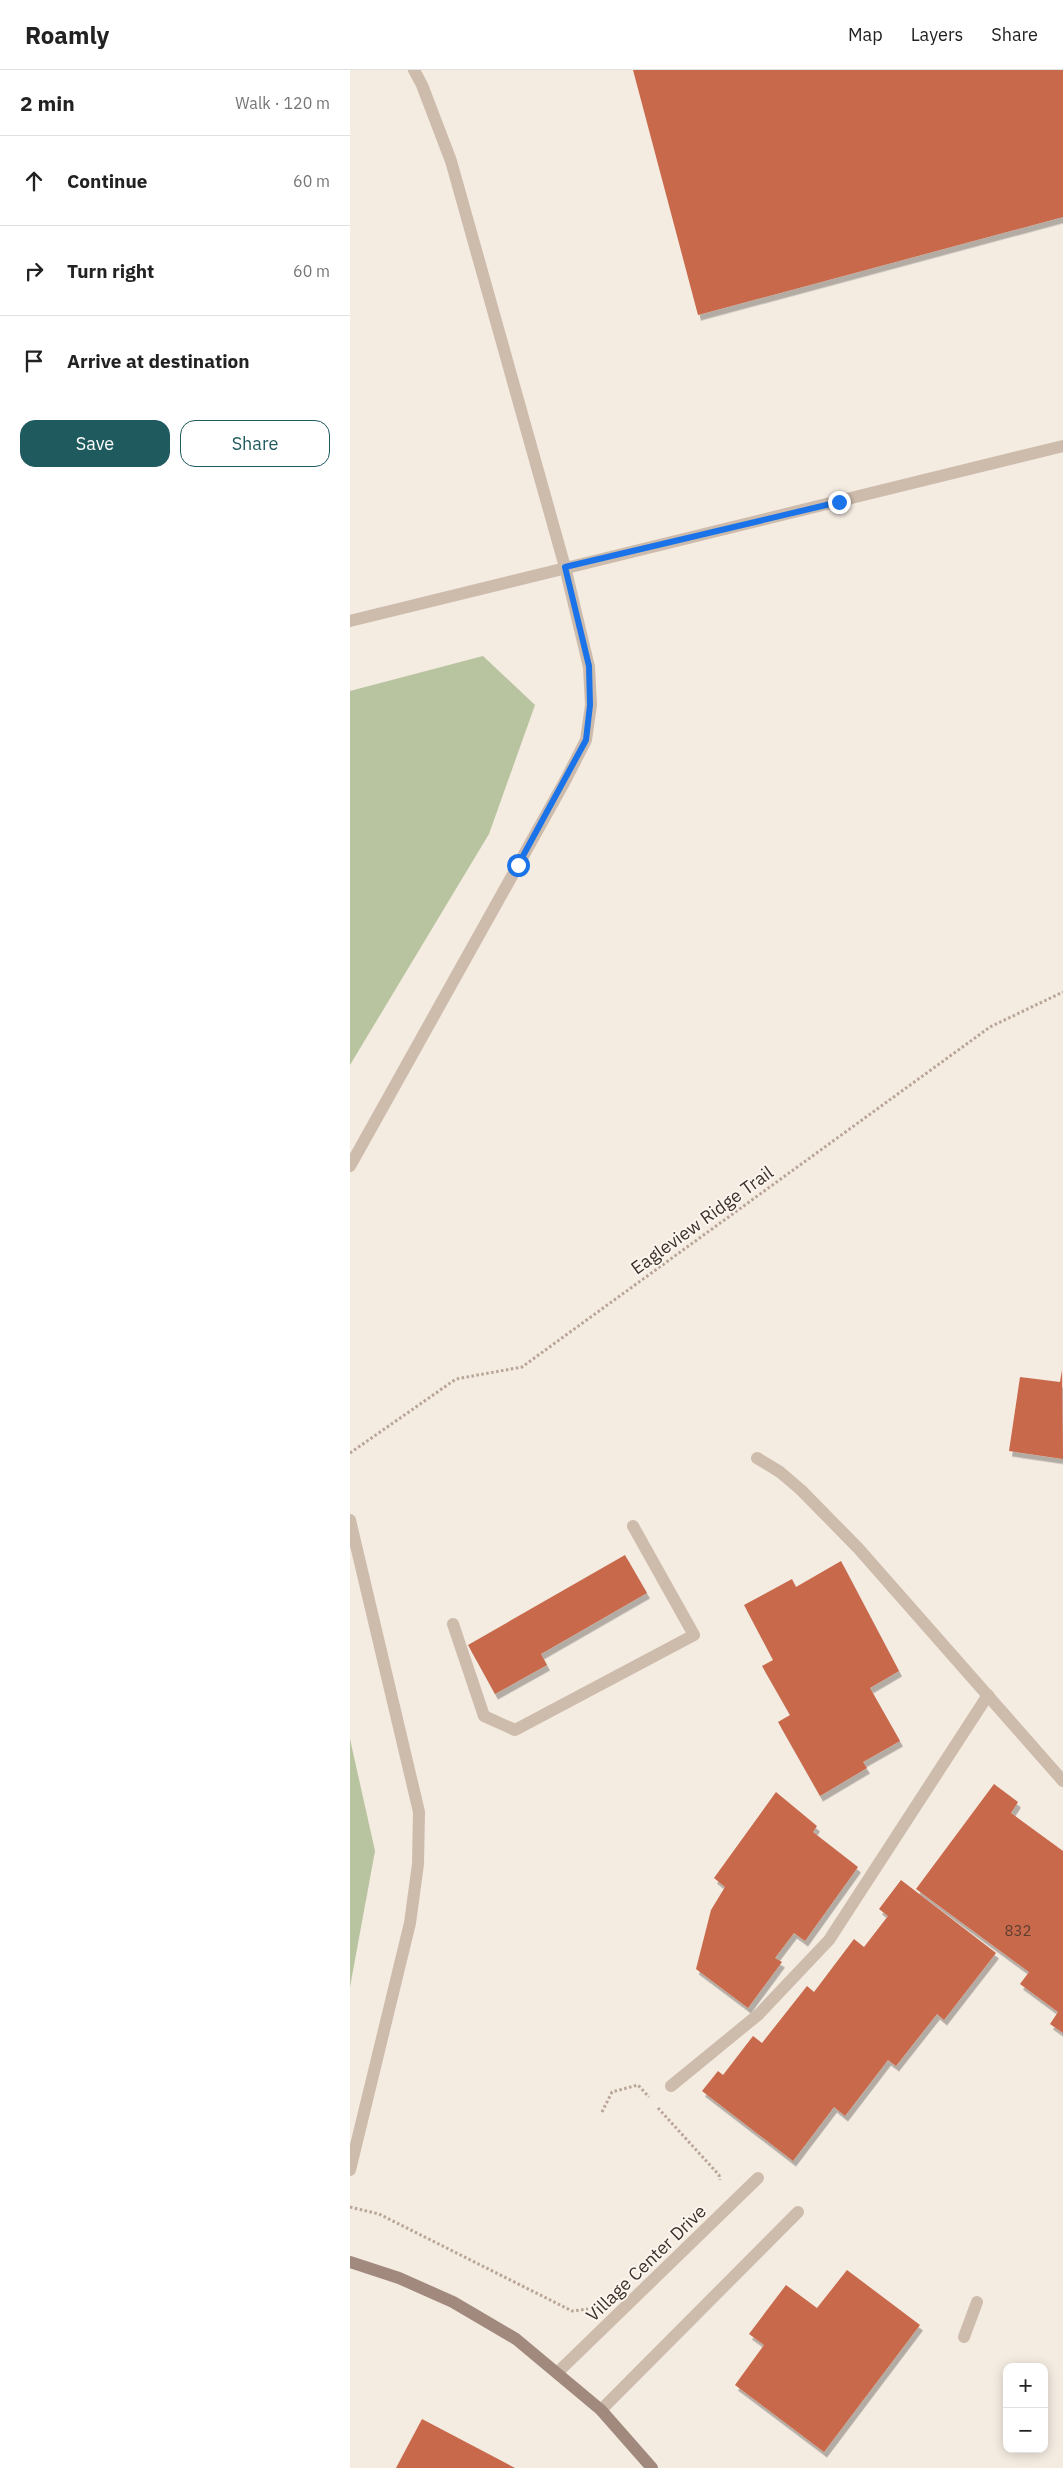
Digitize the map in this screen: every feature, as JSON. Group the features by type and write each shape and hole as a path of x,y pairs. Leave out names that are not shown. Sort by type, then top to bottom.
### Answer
{"main road":[{"path":"350,2262 399,2278 453,2302 516,2339 602,2410 652,2468"}],"lane":[{"path":"350,1166 561,790 586,740 590,705 589,666 565,567 451,161 422,85 414,70"},
{"path":"350,621 1063,446"},
{"path":"757,1458 780,1472 801,1490 858,1548 1063,1781"},
{"path":"350,1520 404,1748 418,1821 418,1864 410,1923 350,2170"},
{"path":"453,1624 484,1716 515,1730 694,1635 633,1526"},
{"path":"670,2086 759,2014 829,1940 988,1696"},
{"name":"Village Center Drive","path":"557,2373 758,2178"},
{"path":"602,2410 798,2212"},
{"path":"964,2336 977,2302"}],"path":[{"name":"Eagleview Ridge Trail","path":"350,1453 456,1379 522,1367 990,1027 1063,992"},
{"path":"602,2112 612,2092 638,2085 650,2099"},
{"path":"657,2106 719,2175 720,2188"},
{"path":"350,2207 379,2214 572,2312 592,2308"}],"green space":[{"path":"483,656 535,705 489,834 350,1065 350,691"},
{"path":"350,1739 375,1851 350,1987"}],"building":[{"path":"633,70 1063,70 1063,217 698,315"},
{"path":"1062,1370 1063,1459 1009,1451 1020,1377 1060,1382"},
{"path":"625,1555 647,1593 541,1654 547,1665 495,1694 468,1645"},
{"path":"841,1561 899,1671 870,1688 900,1741 863,1762 867,1768 820,1796 778,1722 790,1715 762,1666 773,1660 744,1605 792,1579 796,1587"},
{"path":"994,1784 1018,1802 1011,1813 1063,1851 1063,2033 1050,2024 1058,2012 1020,1984 1029,1972 916,1889"},
{"path":"776,1792 817,1826 813,1832 858,1867 805,1941 794,1933 775,1958 782,1962 748,2008 696,1969 711,1910 725,1887 714,1878"},
{"path":"901,1880 996,1953 944,2020 937,2014 896,2066 888,2060 845,2116 834,2107 793,2161 702,2091 718,2071 723,2075 753,2036 762,2043 807,1986 814,1992 854,1939 864,1947 888,1916 879,1909"},
{"path":"847,2270 920,2325 824,2452 735,2385 764,2345 749,2334 786,2285 817,2308"},
{"path":"422,2419 515,2468 396,2468"}],"route":[{"path":"518,865 586,740 590,705 589,666 565,567 839,502"}]}
